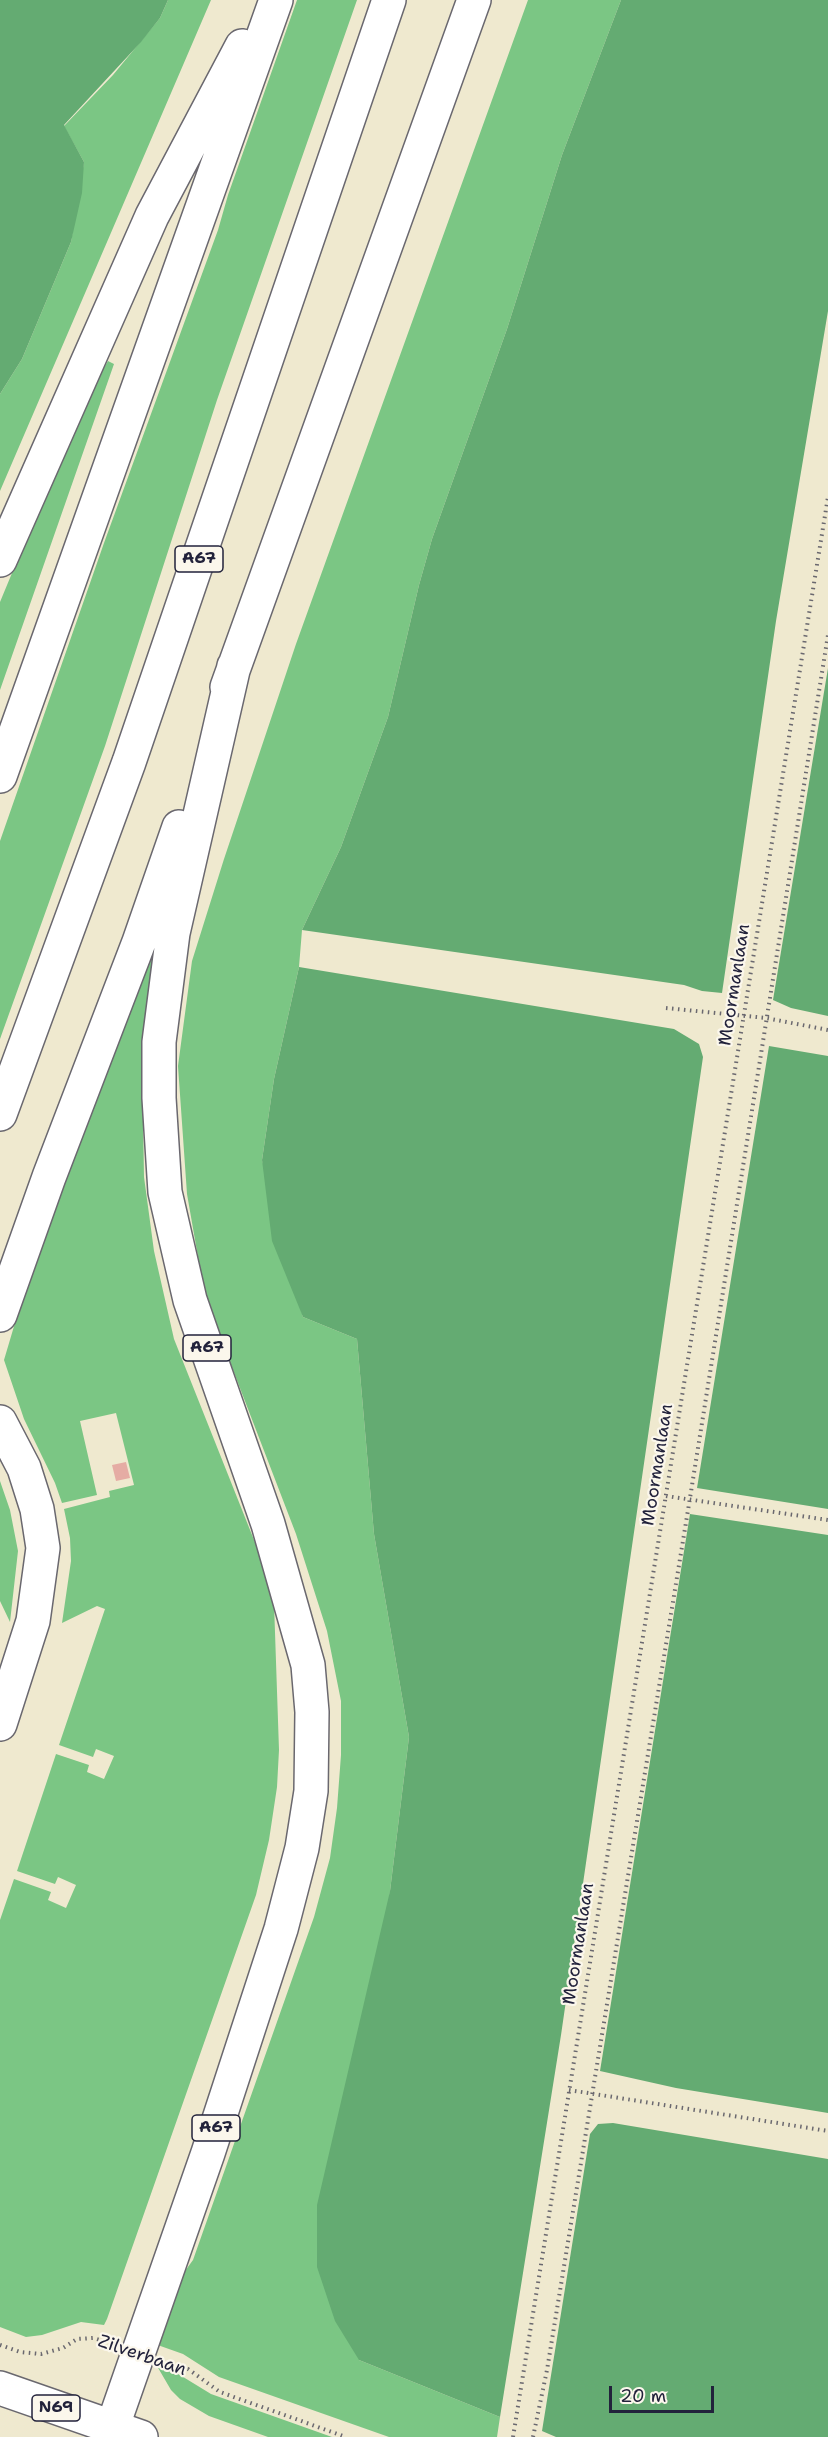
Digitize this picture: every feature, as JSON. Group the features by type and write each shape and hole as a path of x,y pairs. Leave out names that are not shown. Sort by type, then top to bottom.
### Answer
{"main road":[{"path":"0,560 152,216 266,0"},
{"path":"0,776 276,0"},
{"name":"A67","path":"0,1114 129,762 388,0"},
{"name":"A67","path":"0,1315 49,1177 138,942 234,666 474,0"},
{"name":"A67","path":"121,2434 137,2353 208,2153 281,1929 302,1848 311,1791 312,1712 305,1655 268,1524 190,1300 165,1192 159,1098 159,1042 173,933 234,666"},
{"path":"0,1422 24,1468 37,1509 43,1548 33,1621 0,1724"},
{"name":"N69","path":"0,2388 121,2434"}],"path":[{"name":"Moormanlaan","path":"513,2437 828,496"},
{"name":"Moormanlaan","path":"533,2437 547,2370 690,1498 828,635"},
{"path":"666,1008 766,1018 828,1030"},
{"path":"666,1496 828,1520"},
{"path":"569,2090 828,2131"},
{"name":"Zilverbaan","path":"0,2345 20,2352 41,2354 63,2348 77,2339 93,2338 188,2369 220,2391 346,2437"}],"green space":[{"path":"0,0 168,0 160,18 141,42 64,125 84,162 82,193 71,242 22,359 0,394"},
{"path":"168,0 211,0 0,491 0,394 22,359 71,242 84,162 64,126 113,75 160,18"},
{"path":"297,0 357,0 217,400 105,746 0,1039 0,841 104,543 218,230 228,195"},
{"path":"528,0 621,0 562,155 507,329 432,539 388,717 341,847 302,930 299,967 274,1079 262,1160 303,1317 357,1339 374,1534 409,1737 390,1891 359,2360 500,2417 497,2437 389,2437 219,2377 183,2354 152,2343 164,2300 193,2260 314,1917 330,1858 341,1755 341,1701 327,1631 296,1534 205,1297 187,1194 178,1066 192,961 224,859 296,644"},
{"path":"621,0 828,0 828,311 776,621 722,993 702,991 684,985 302,930 341,847 388,717 432,539 507,329 562,155"},
{"path":"108,361 114,364 0,690 0,602 83,402"},
{"path":"828,668 828,1016 791,1008 773,1000"},
{"path":"144,957 156,962 142,1056 144,1177 154,1251 174,1339 258,1550 274,1603 279,1750 277,1787 269,1840 256,1895 107,2319 104,2325 81,2322 42,2335 26,2337 0,2327 0,1920 14,1879 51,1892 48,1900 66,1908 76,1885 58,1877 55,1884 17,1871 56,1754 89,1765 87,1772 104,1779 114,1756 96,1749 93,1757 59,1745 105,1609 97,1606 62,1623 71,1561 70,1538 64,1509 110,1497 109,1491 134,1485 116,1413 80,1421 97,1495 62,1503 55,1483 24,1419 4,1360 23,1296"},
{"path":"299,967 674,1029 699,1044 703,1057 561,2035 500,2417 359,2360 335,2321 317,2267 317,2205 390,1891 409,1737 374,1534 357,1339 303,1317 272,1241 262,1160 274,1079"},
{"path":"769,1046 828,1056 828,1509 697,1488"},
{"path":"0,1481 10,1510 18,1551 10,1622 0,1601"},
{"path":"690,1514 828,1535 828,2113 676,2088 600,2071"},
{"path":"613,2123 828,2159 828,2437 556,2437 542,2431 590,2134 598,2124"},
{"path":"157,2366 175,2372 211,2394 332,2437 268,2437 209,2416 180,2399 171,2390"}],"building":[{"path":"126,1462 130,1478 116,1481 112,1465"}]}
